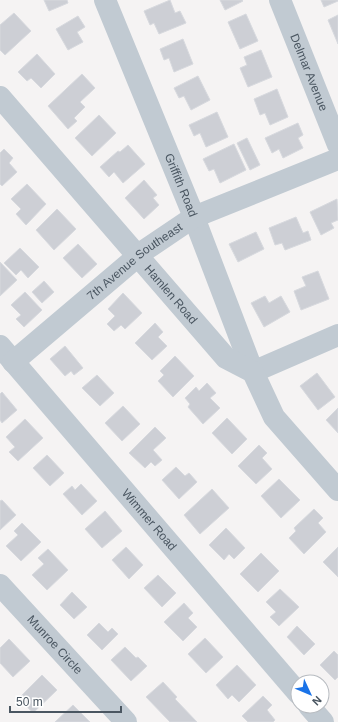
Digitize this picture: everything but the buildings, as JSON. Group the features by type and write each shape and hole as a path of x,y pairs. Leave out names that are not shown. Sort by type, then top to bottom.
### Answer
{"street":[{"name":"Griffith Road","path":"106,0 194,217 253,372"},
{"name":"Delmar Avenue","path":"280,0 338,145"},
{"name":"Hamlen Road","path":"0,97 226,358 253,372"},
{"name":"7th Avenue Southeast","path":"7,354 194,217 338,159"},
{"path":"338,335 253,372 274,417 338,490"},
{"name":"Wimmer Road","path":"7,354 290,684"},
{"name":"Munroe Circle","path":"0,585 126,722"},
{"path":"316,714 323,722"}]}
